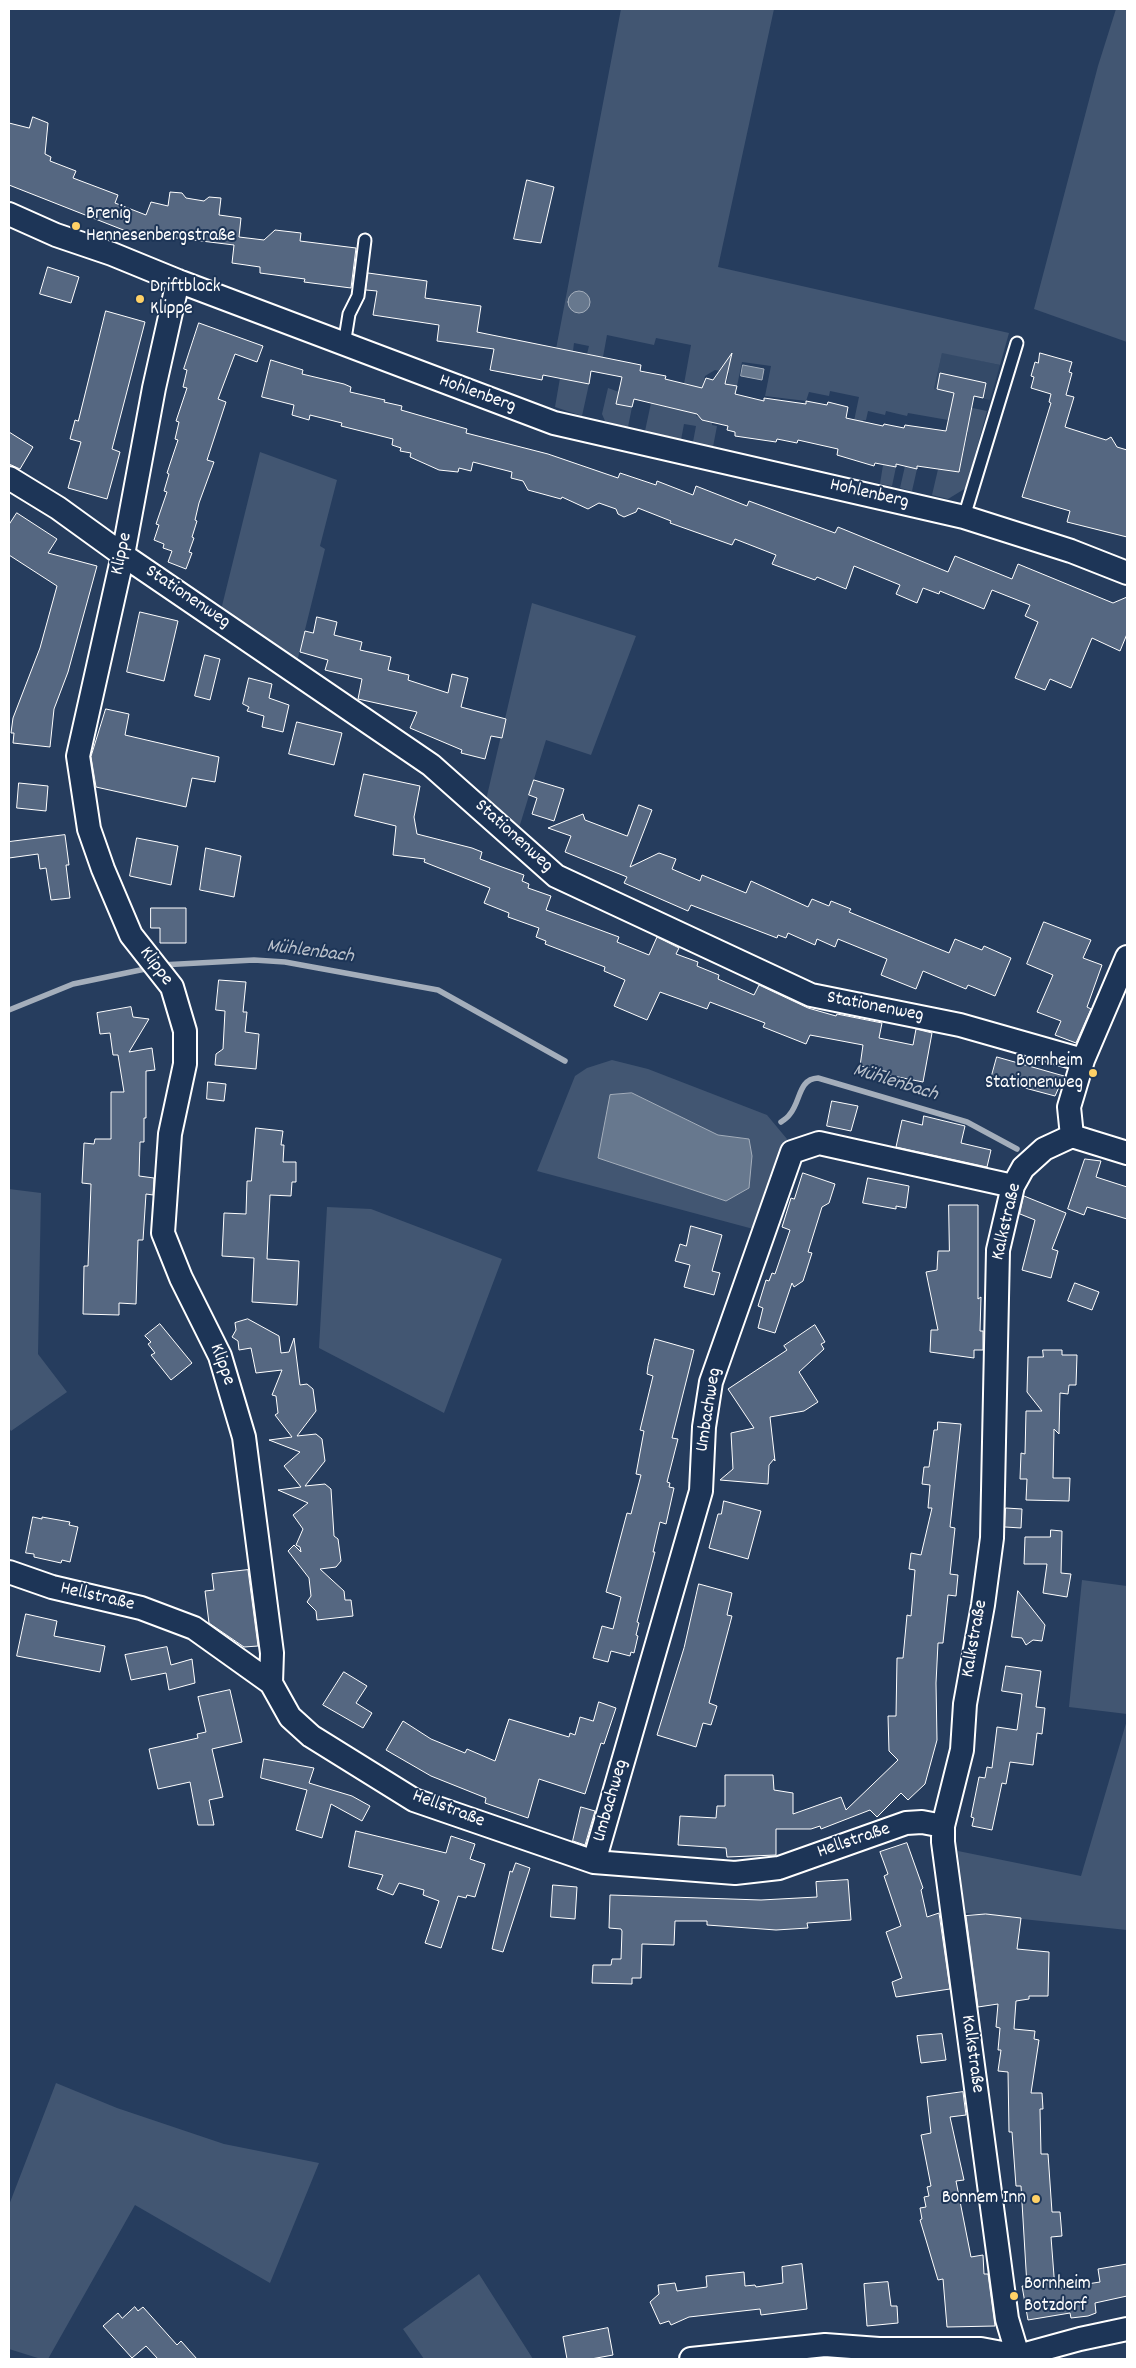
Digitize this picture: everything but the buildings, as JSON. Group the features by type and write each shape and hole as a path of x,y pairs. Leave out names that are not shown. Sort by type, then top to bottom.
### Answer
{"street":[{"name":"Hohlenberg","path":"9,214 56,235 112,254 344,345 554,423 964,517 1071,551 1127,573"},
{"name":"Klippe","path":"178,281 154,388 123,555 78,756 89,829 130,935 172,987 186,1031 185,1064 170,1134 164,1233 181,1278 220,1356 244,1438 272,1653 271,1683"},
{"name":"Stationenweg","path":"9,478 58,508 123,555 431,765 556,876 811,995 960,1025 1083,1060"},
{"path":"1127,957 1083,1060 1069,1107 1072,1136 1127,1153"},
{"name":"Kalkstraße","path":"1018,2358 1007,2319 942,1842 943,1826 962,1750 964,1704 983,1604 992,1538 998,1250 1013,1186 1023,1168 1044,1149 1072,1136"},
{"name":"Umbachweg","path":"594,1862 701,1491 704,1427 711,1382 792,1152 819,1143 1013,1186"},
{"name":"Hellstraße","path":"9,1572 52,1587 141,1608 194,1628 271,1683 290,1717 311,1736 414,1800 594,1862 735,1873 779,1868 906,1823 922,1822 943,1826"},
{"path":"692,2359 825,2345 879,2348 981,2349 1018,2358 1080,2339 1127,2328"}],"lane":[{"path":"344,345 349,314 358,296 365,240"},
{"path":"964,517 1017,343"}],"shaded area":[{"path":"621,9 774,9 718,267 1009,333 1000,365 942,353 934,389 954,393 953,404 987,411 966,488 948,499 932,495 939,465 959,472 968,432 947,428 948,420 908,413 907,416 886,411 885,415 868,411 866,420 863,420 858,441 850,440 859,397 830,391 829,396 809,392 806,401 765,396 771,366 742,362 737,386 726,384 729,373 715,370 705,376 696,416 701,417 702,420 712,421 712,425 717,426 713,447 693,442 696,426 684,424 681,440 645,431 651,403 670,408 684,384 691,345 656,338 654,345 607,335 603,357 587,354 589,346 574,343 573,351 566,350 552,370"},
{"path":"1116,9 1127,9 1127,342 1034,309 1098,66"},
{"path":"575,291 583,291 590,298 590,306 583,313 575,313 568,306 568,298"},
{"path":"942,352 1000,365 990,400 934,389"},
{"path":"743,365 764,369 762,380 741,376"},
{"path":"560,378 589,384 582,416 555,407"},
{"path":"608,388 619,392 617,404 632,407 628,427 605,421 602,414"},
{"path":"260,452 337,480 320,546 325,549 296,666 220,614"},
{"path":"883,465 896,467 892,486 880,484"},
{"path":"905,466 917,469 912,491 900,488"},
{"path":"532,603 636,636 591,755 546,740 519,828 486,800"},
{"path":"612,1060 648,1069 767,1115 787,1139 757,1230 537,1171 575,1076 587,1068","holes":["632,1093 718,1135 749,1139 726,1201"]},
{"path":"632,1093 718,1135 749,1139 752,1156 749,1188 726,1201 598,1158 610,1095"},
{"path":"9,1189 41,1193 38,1354 67,1392 11,1431 9,1428"},
{"path":"327,1207 371,1209 502,1259 444,1413 319,1348"},
{"path":"1082,1580 1127,1586 1127,1714 1069,1707"},
{"path":"1127,1720 1127,1930 965,1913 958,1851 1081,1876"},
{"path":"56,2083 117,2108 224,2144 319,2163 270,2283 135,2205 48,2359 41,2359 9,2349 9,2205"},
{"path":"479,2274 533,2359 424,2359 403,2329"}],"waterway":[{"name":"Mühlenbach","path":"161,965 254,960 285,962 438,990 565,1061"},
{"name":"Mühlenbach","path":"9,1010 73,984 150,968"},
{"name":"Mühlenbach","path":"781,1122 794,1109 803,1086 812,1079 818,1078 967,1122 1017,1149"}],"place":[{"name":"Brenig Hennesenbergstraße","path":"76,226"},
{"name":"Driftblock Klippe","path":"140,299"},
{"name":"Bornheim Stationenweg","path":"1093,1073"},
{"name":"Bonnem Inn","path":"1036,2199"},
{"name":"Bornheim Botzdorf","path":"1014,2296"}]}
